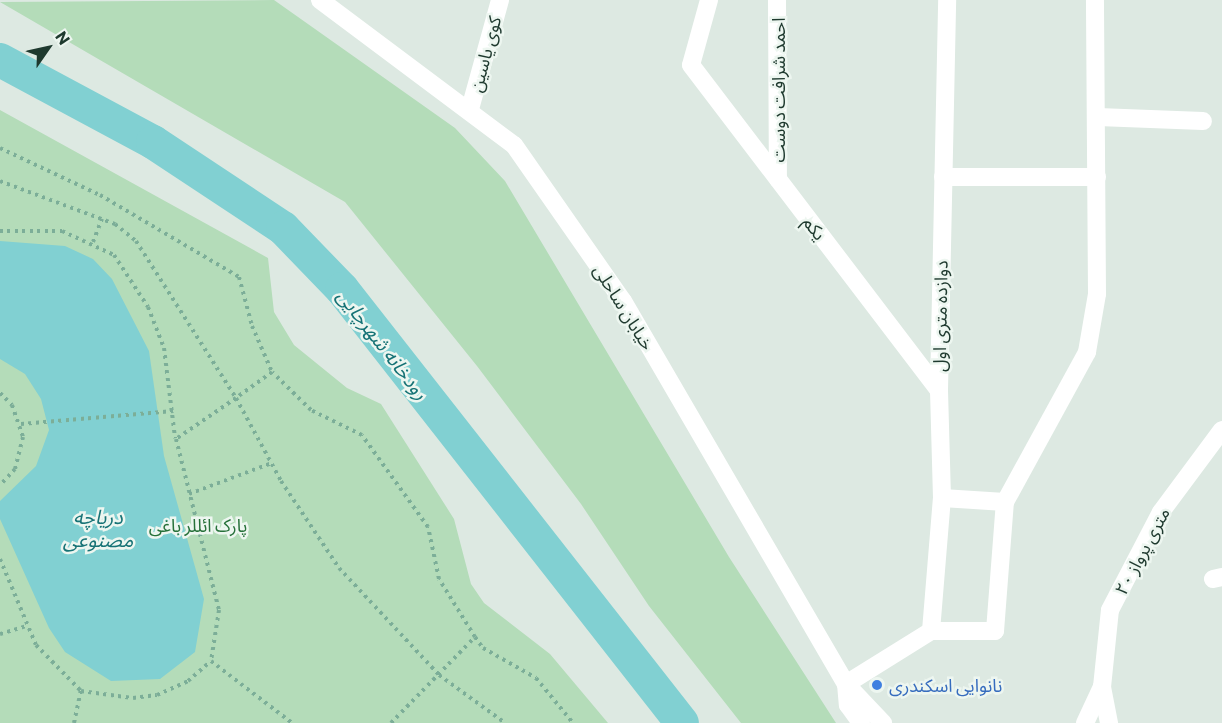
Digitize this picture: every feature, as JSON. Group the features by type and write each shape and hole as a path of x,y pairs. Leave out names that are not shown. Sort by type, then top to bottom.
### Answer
{"street":[{"name":"خیابان ساحلی","path":"321,0 470,109 514,145 623,301 846,684 883,723"},
{"name":"کوی یاسین","path":"470,109 500,0"},
{"name":"یکم","path":"709,0 691,66 939,390"},
{"name":"احمد شرافت دوست","path":"777,0 778,179"},
{"name":"دوازده متری اول","path":"931,631 942,498 939,390 947,0"},
{"path":"846,684 931,631 995,631 1005,502 1087,352 1097,294 1098,117 1095,0"},
{"path":"1098,117 1203,121"},
{"path":"943,177 1097,177"},
{"name":"۲۰ متری پرواز","path":"1085,723 1101,687 1110,610 1161,512 1222,430"},
{"path":"942,498 1005,502"},
{"name":"خیابان ساحلی","path":"846,684 848,705 861,723"},
{"name":"۲۰ متری پرواز","path":"1101,687 1110,723"}],"path":[{"path":"0,148 100,195 239,277 252,326 272,372 311,410 362,435 428,527 439,579 483,648 536,678 573,723"},
{"path":"0,181 102,219 136,241 236,398 272,463 339,567 439,675 505,723"},
{"path":"93,242 102,219"},
{"path":"0,231 33,228 93,242 114,255 148,307 164,348 176,439 219,610 211,661 188,681 157,695 110,697 81,691 59,675 27,626 0,559"},
{"path":"176,439 272,372"},
{"path":"0,393 21,424 21,454 0,485"},
{"path":"21,424 173,411"},
{"path":"189,494 272,463"},
{"path":"0,634 27,626"},
{"path":"391,723 475,637"},
{"path":"211,661 292,723"},
{"path":"74,723 81,691"}],"green space":[{"path":"274,0 455,128 505,181 729,557 836,723 741,723 649,606 581,504 477,366 345,202 0,2"},
{"name":"پارک ائللر باغی","path":"0,110 268,258 274,312 294,345 347,388 381,404 454,519 471,584 484,603 550,654 608,723 0,723"}],"water":[{"name":"دریاچه مصنوعی","path":"0,241 65,246 93,259 112,279 149,351 164,456 204,599 195,652 160,679 111,681 65,652 49,628 0,519 0,501 36,466 49,430 41,399 25,374 0,359"}],"waterway":[{"name":"رودخانه شهرچایی","path":"0,60 153,142 283,228 342,289 682,723"}],"place":[{"name":"نانوایی اسکندری","path":"877,685"}]}
